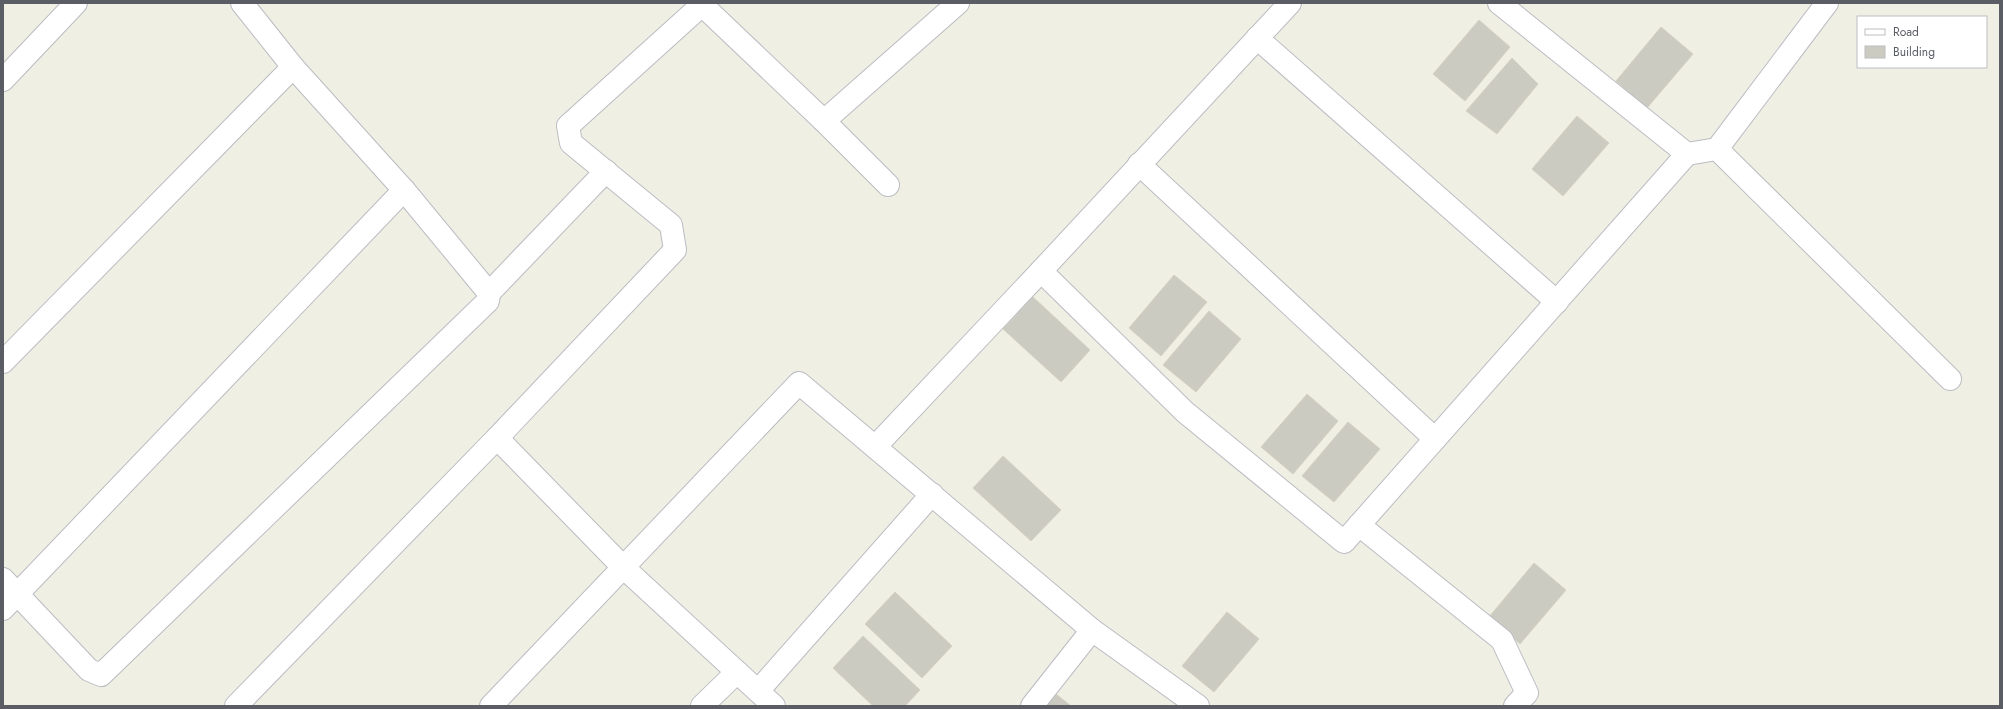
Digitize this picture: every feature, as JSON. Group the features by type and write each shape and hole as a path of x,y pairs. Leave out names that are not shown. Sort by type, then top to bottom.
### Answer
{"street":[{"path":"3,80 76,3"},
{"path":"242,3 293,67 404,190 489,294"},
{"path":"236,706 496,438 675,250 671,225 571,143 568,126 702,3 888,185"},
{"path":"824,121 958,3"},
{"path":"875,447 1290,3"},
{"path":"1499,3 1687,154"},
{"path":"1041,271 1185,412 1344,542 1687,154 1717,149 1827,3"},
{"path":"1257,38 1557,302"},
{"path":"3,362 293,67"},
{"path":"1717,149 1950,379"},
{"path":"1139,164 1435,439"},
{"path":"404,190 8,594 89,670 101,675 488,301 489,294 606,171"},
{"path":"491,706 799,383 1092,630 1198,706"},
{"path":"496,438 623,567 774,706"},
{"path":"758,691 932,494"},
{"path":"1359,525 1502,640 1527,693 1515,706"},
{"path":"1032,706 1092,630"},
{"path":"702,706 737,672"}],"building":[{"path":"1479,20 1510,47 1465,101 1433,74"},
{"path":"1661,27 1693,54 1647,108 1616,81"},
{"path":"1512,58 1538,84 1497,134 1466,111"},
{"path":"1577,116 1609,143 1563,196 1532,169"},
{"path":"1174,275 1207,302 1161,356 1129,328"},
{"path":"1033,297 1090,350 1061,382 1003,329"},
{"path":"1209,311 1241,339 1196,392 1163,365"},
{"path":"1307,394 1338,421 1293,474 1261,447"},
{"path":"1348,422 1380,449 1334,502 1302,476"},
{"path":"1003,456 1061,510 1031,541 973,488"},
{"path":"1534,563 1566,590 1520,644 1489,617"},
{"path":"895,592 952,646 922,678 865,624"},
{"path":"1227,612 1259,639 1214,692 1182,666"},
{"path":"863,636 920,690 905,706 873,706 833,668"},
{"path":"1051,690 1071,706 1038,706"}]}
